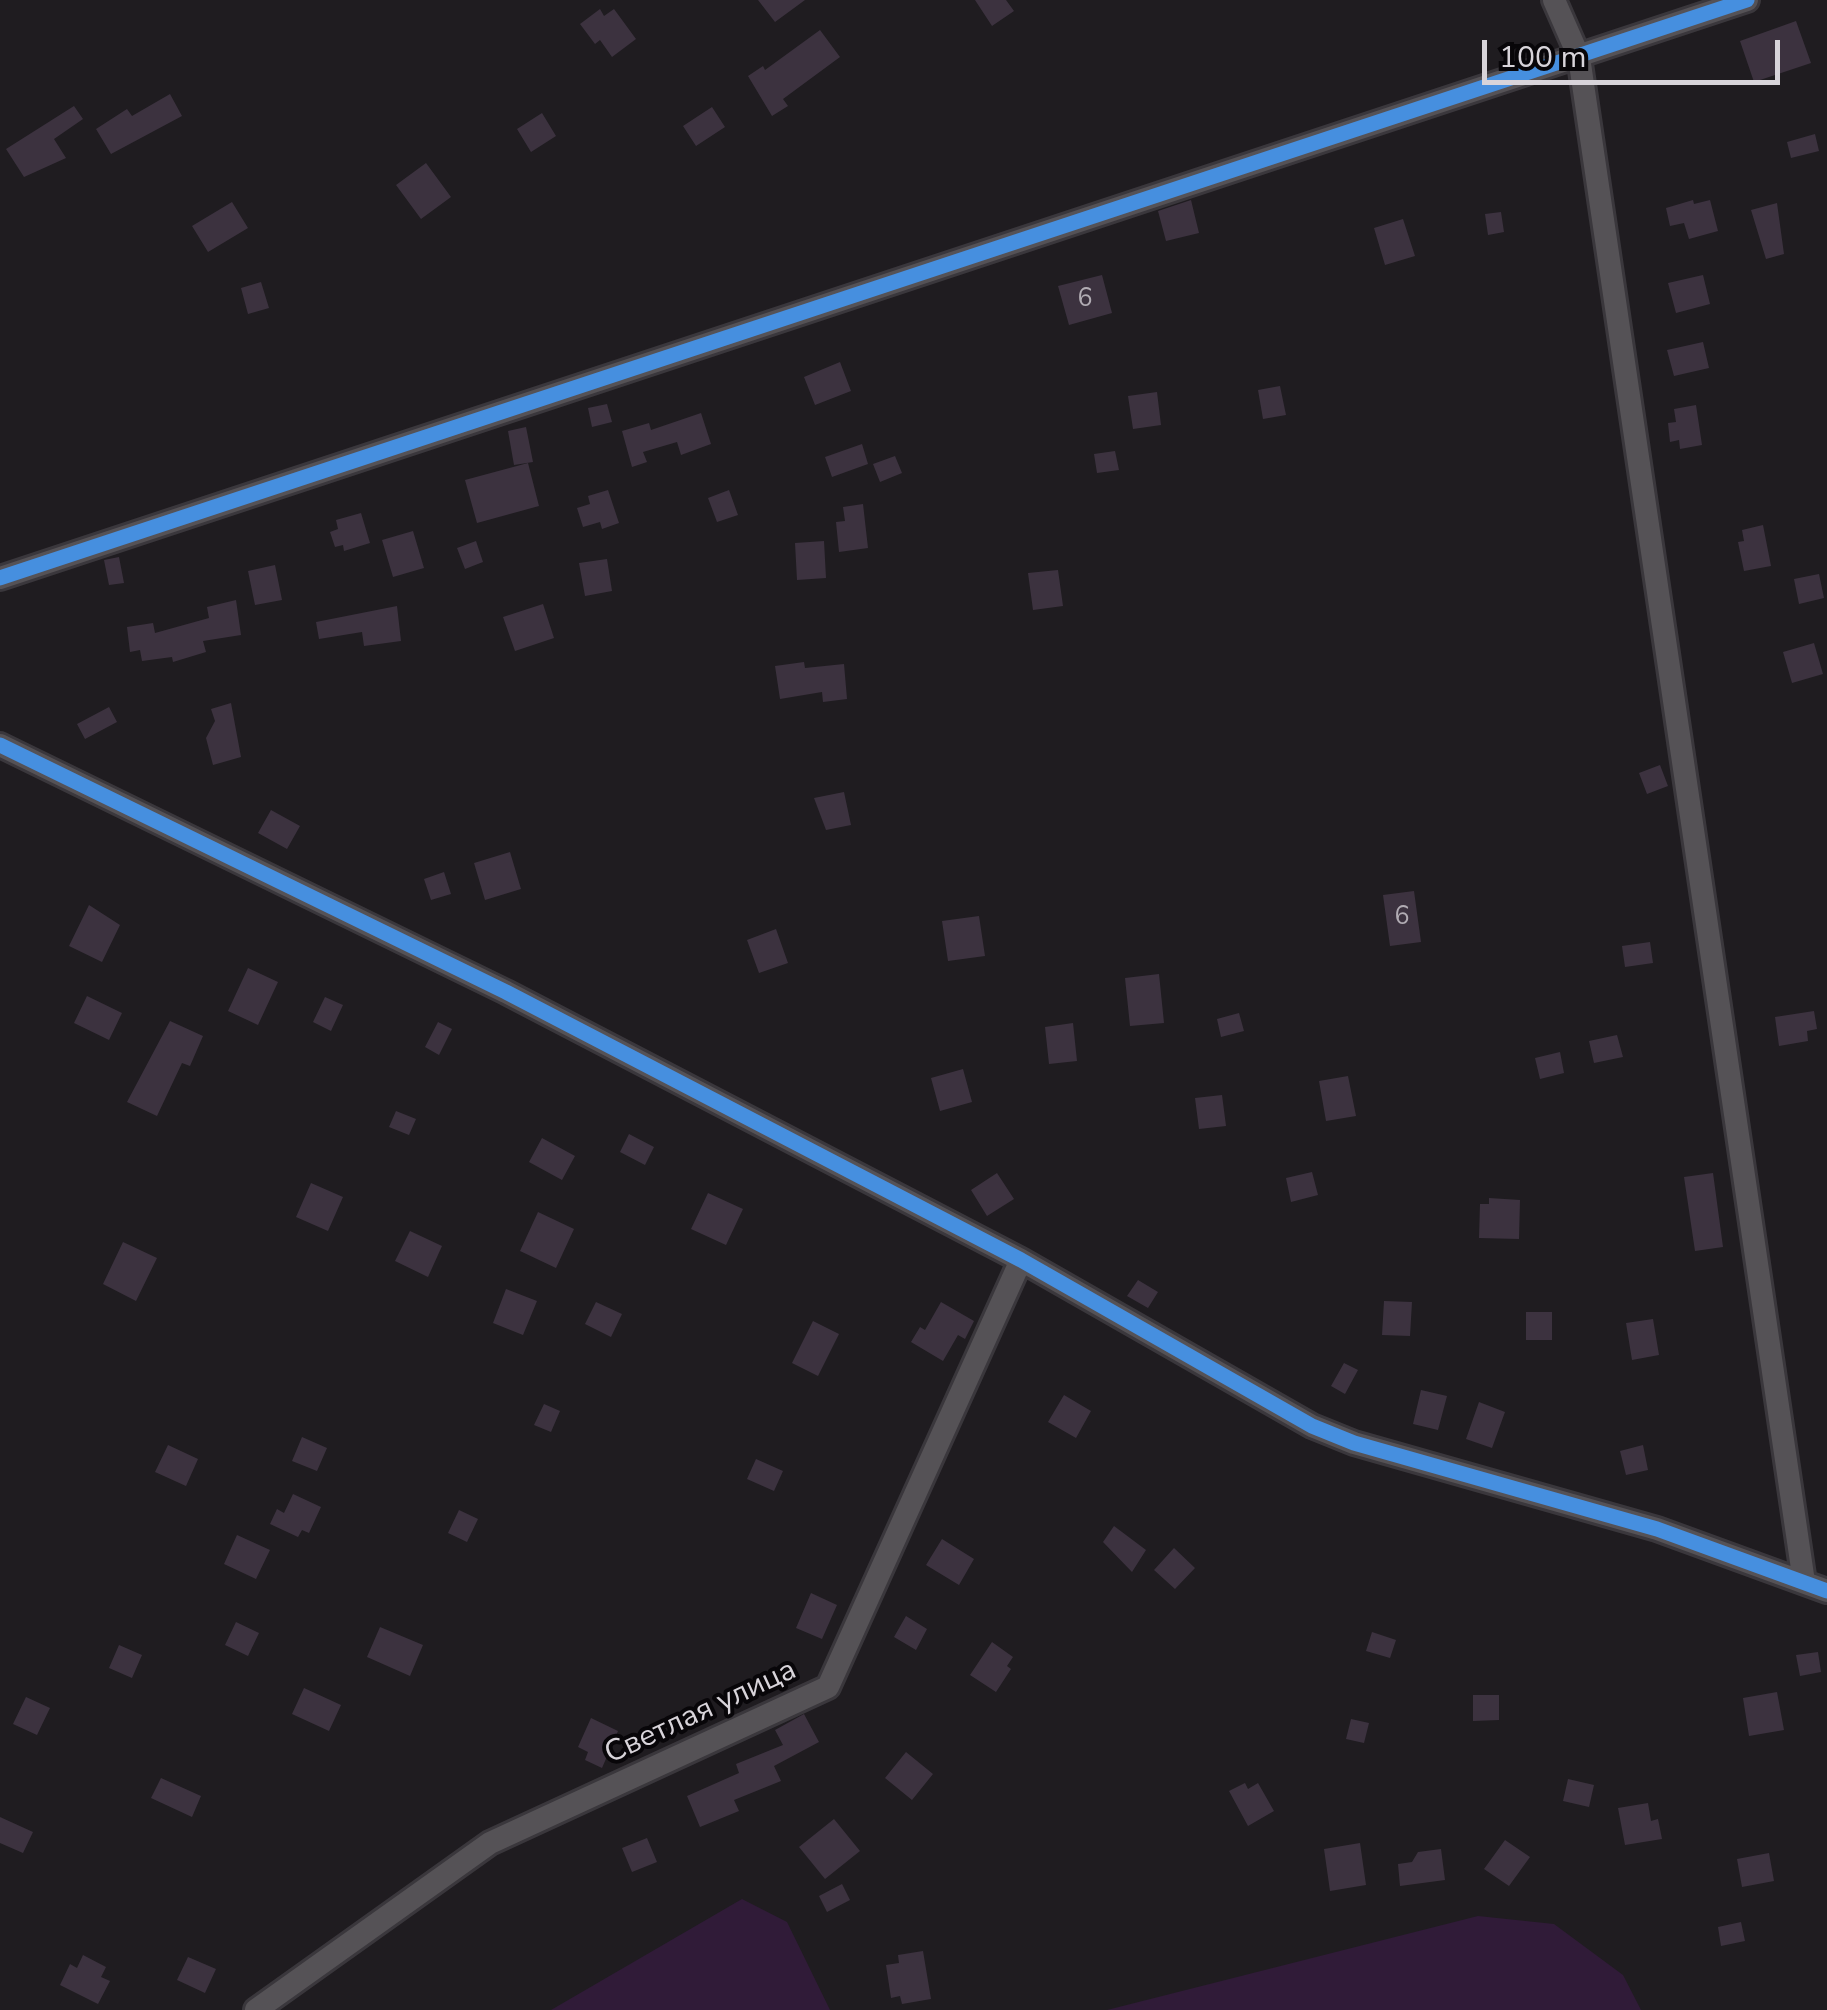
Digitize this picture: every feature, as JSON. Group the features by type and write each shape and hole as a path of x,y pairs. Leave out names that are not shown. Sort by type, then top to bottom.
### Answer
{"street":[{"path":"1554,0 1579,57 1804,1582"},
{"path":"0,578 1747,0"},
{"path":"0,745 506,992 1021,1260 1312,1426 1354,1444 1657,1529 1827,1591"},
{"name":"Светлая улица","path":"256,2010 490,1843 828,1687 1021,1260"}],"shaded area":[{"path":"742,1899 787,1922 830,2010 551,2010"},
{"path":"1478,1916 1554,1924 1623,1975 1641,2010 1107,2010"}],"building":[{"path":"758,0 805,0 775,22"},
{"path":"975,0 1006,0 1014,11 992,26"},
{"path":"600,9 604,16 614,9 636,39 612,57 600,40 595,44 580,24"},
{"path":"1796,21 1811,63 1754,82 1740,41"},
{"path":"820,30 840,57 783,99 788,106 772,116 748,76 763,66 765,70"},
{"path":"170,94 182,116 111,154 96,129 127,109 132,116"},
{"path":"74,106 83,119 54,139 66,158 24,177 6,149"},
{"path":"712,107 725,127 696,146 683,126"},
{"path":"542,113 556,136 531,152 517,129"},
{"path":"1815,134 1819,151 1791,158 1787,142"},
{"path":"426,163 451,197 421,219 396,185"},
{"path":"1191,200 1199,233 1166,241 1158,211"},
{"path":"1693,200 1694,204 1710,200 1718,231 1689,239 1684,223 1670,226 1666,208"},
{"path":"232,202 248,228 208,252 192,226"},
{"path":"1777,203 1784,254 1766,259 1751,210"},
{"path":"1501,212 1504,232 1488,235 1485,214"},
{"path":"1403,219 1415,256 1385,265 1374,228"},
{"path":"1102,275 1112,313 1069,325 1058,286"},
{"path":"1703,275 1710,304 1676,313 1668,283"},
{"path":"261,282 269,308 248,314 241,288"},
{"path":"1703,342 1709,368 1674,376 1667,350"},
{"path":"840,362 851,391 815,405 804,377"},
{"path":"1280,386 1286,415 1263,419 1258,390"},
{"path":"1157,392 1161,425 1133,429 1128,396"},
{"path":"607,404 612,422 592,427 588,408"},
{"path":"1696,405 1702,445 1680,449 1679,440 1670,442 1668,423 1676,422 1674,409"},
{"path":"701,413 711,444 681,455 677,442 643,452 647,462 632,467 622,431 649,423 651,430"},
{"path":"526,427 533,462 514,465 508,431"},
{"path":"862,444 868,464 832,477 825,457"},
{"path":"1115,451 1119,470 1097,473 1094,454"},
{"path":"895,456 902,473 880,482 873,464"},
{"path":"528,463 539,506 477,523 465,480"},
{"path":"608,490 619,523 602,529 600,522 583,527 577,508 590,504 588,496"},
{"path":"729,490 738,515 717,522 708,498"},
{"path":"863,504 868,548 839,552 836,522 845,521 843,507"},
{"path":"361,513 370,543 344,551 343,545 335,547 330,532 338,529 336,520"},
{"path":"1763,525 1771,566 1744,571 1738,542 1744,541 1742,530"},
{"path":"413,531 424,568 393,577 382,540"},
{"path":"476,541 483,562 465,569 457,548"},
{"path":"824,541 826,578 797,580 795,543"},
{"path":"119,557 124,583 109,585 104,560"},
{"path":"607,559 612,591 585,596 579,563"},
{"path":"275,565 282,600 255,605 248,571"},
{"path":"1058,570 1063,606 1033,610 1028,573"},
{"path":"1819,574 1824,598 1799,604 1794,579"},
{"path":"236,600 241,635 203,641 206,652 173,662 172,657 142,661 140,650 130,652 127,627 153,623 155,633 209,618 207,607"},
{"path":"543,604 554,638 515,651 503,617"},
{"path":"397,606 401,641 364,646 362,632 319,639 316,622"},
{"path":"1814,643 1823,674 1792,683 1783,652"},
{"path":"804,662 805,668 844,664 847,699 823,702 822,692 780,699 775,666"},
{"path":"231,703 241,757 213,765 206,738 215,721 211,709"},
{"path":"109,707 117,722 85,739 77,724"},
{"path":"1660,765 1668,786 1647,794 1639,773"},
{"path":"844,792 851,825 826,830 814,798"},
{"path":"271,810 300,826 287,849 258,833"},
{"path":"510,852 521,889 485,900 474,863"},
{"path":"444,872 451,894 431,900 424,879"},
{"path":"1414,891 1421,942 1390,946 1383,895"},
{"path":"89,905 120,925 102,962 69,946"},
{"path":"979,916 985,956 948,961 942,921"},
{"path":"776,929 788,963 759,973 747,940"},
{"path":"1650,942 1653,963 1625,967 1622,946"},
{"path":"248,968 278,982 258,1025 228,1011"},
{"path":"1159,974 1164,1023 1130,1026 1125,978"},
{"path":"87,996 122,1013 109,1040 74,1023"},
{"path":"325,997 343,1005 331,1031 313,1022"},
{"path":"1814,1011 1817,1029 1807,1031 1808,1041 1779,1046 1775,1017"},
{"path":"1239,1013 1244,1031 1221,1037 1217,1019"},
{"path":"170,1021 203,1036 190,1066 182,1063 157,1116 127,1102"},
{"path":"438,1022 452,1029 439,1055 425,1047"},
{"path":"1073,1023 1077,1061 1049,1064 1045,1027"},
{"path":"1617,1035 1623,1057 1594,1063 1589,1041"},
{"path":"1560,1052 1564,1073 1540,1079 1535,1058"},
{"path":"963,1069 972,1102 940,1111 931,1078"},
{"path":"1348,1076 1356,1116 1326,1121 1319,1081"},
{"path":"1222,1095 1226,1126 1199,1129 1195,1098"},
{"path":"396,1111 416,1119 409,1135 389,1127"},
{"path":"629,1134 654,1147 645,1165 620,1152"},
{"path":"542,1138 575,1156 562,1180 529,1162"},
{"path":"1312,1172 1318,1195 1291,1202 1286,1178"},
{"path":"997,1173 1014,1199 987,1216 971,1190"},
{"path":"1713,1173 1723,1247 1695,1251 1684,1177"},
{"path":"311,1183 343,1197 328,1231 296,1217"},
{"path":"708,1193 743,1209 726,1245 691,1229"},
{"path":"1489,1198 1520,1200 1519,1239 1479,1238 1480,1204 1489,1204"},
{"path":"538,1212 574,1229 556,1268 520,1251"},
{"path":"410,1231 442,1246 428,1277 395,1261"},
{"path":"123,1242 157,1258 136,1301 103,1284"},
{"path":"1138,1280 1158,1292 1148,1308 1127,1296"},
{"path":"506,1289 537,1301 523,1335 493,1323"},
{"path":"1384,1301 1412,1302 1410,1336 1382,1335"},
{"path":"596,1302 622,1314 611,1337 585,1324"},
{"path":"941,1302 974,1321 965,1339 958,1335 943,1361 911,1342 920,1327 925,1330"},
{"path":"1526,1312 1552,1312 1552,1340 1526,1340"},
{"path":"1653,1319 1659,1355 1632,1360 1626,1323"},
{"path":"813,1321 839,1334 818,1376 792,1363"},
{"path":"1344,1363 1358,1370 1345,1394 1331,1386"},
{"path":"1421,1390 1447,1396 1438,1430 1413,1424"},
{"path":"1064,1395 1091,1411 1076,1438 1048,1422"},
{"path":"1479,1402 1505,1412 1492,1448 1466,1439"},
{"path":"544,1404 560,1411 551,1432 534,1425"},
{"path":"302,1437 327,1448 317,1471 292,1461"},
{"path":"168,1445 198,1459 186,1486 155,1472"},
{"path":"1643,1445 1648,1470 1626,1475 1620,1451"},
{"path":"756,1459 783,1471 774,1491 747,1479"},
{"path":"293,1494 321,1507 309,1533 302,1530 298,1537 270,1524 277,1509 284,1513"},
{"path":"459,1510 478,1519 467,1542 448,1533"},
{"path":"1114,1526 1146,1550 1132,1572 1103,1542"},
{"path":"237,1535 270,1550 256,1579 224,1564"},
{"path":"942,1539 974,1559 959,1585 926,1565"},
{"path":"1174,1548 1195,1568 1175,1589 1154,1570"},
{"path":"811,1593 837,1605 822,1639 796,1628"},
{"path":"906,1616 927,1629 916,1650 894,1637"},
{"path":"236,1622 259,1633 248,1656 225,1645"},
{"path":"380,1627 423,1645 410,1676 367,1657"},
{"path":"1372,1632 1396,1640 1390,1658 1366,1651"},
{"path":"992,1642 1013,1657 1007,1666 1011,1669 996,1692 970,1675"},
{"path":"119,1645 142,1655 132,1678 109,1668"},
{"path":"1818,1652 1821,1672 1800,1676 1796,1655"},
{"path":"304,1688 341,1705 329,1731 292,1714"},
{"path":"1777,1692 1784,1730 1749,1736 1743,1698"},
{"path":"1473,1695 1499,1695 1499,1720 1473,1721"},
{"path":"26,1697 50,1708 37,1735 13,1724"},
{"path":"804,1714 819,1742 774,1766 781,1781 734,1800 739,1811 700,1827 687,1796 739,1773 736,1764 783,1745 775,1730"},
{"path":"591,1718 618,1731 602,1768 585,1760 588,1752 578,1747"},
{"path":"1351,1719 1369,1723 1364,1743 1346,1739"},
{"path":"906,1752 933,1774 912,1800 885,1778"},
{"path":"161,1778 201,1796 192,1817 151,1798"},
{"path":"1568,1779 1594,1785 1589,1807 1563,1801"},
{"path":"1245,1783 1248,1789 1258,1783 1274,1811 1248,1826 1229,1791"},
{"path":"1648,1803 1651,1821 1658,1819 1662,1839 1625,1845 1618,1808"},
{"path":"0,1817 33,1832 23,1853 0,1843"},
{"path":"834,1819 860,1851 825,1879 799,1847"},
{"path":"647,1838 657,1862 632,1872 622,1848"},
{"path":"1505,1840 1530,1857 1509,1886 1484,1869"},
{"path":"1360,1843 1366,1885 1330,1891 1324,1849"},
{"path":"1441,1849 1445,1880 1400,1886 1398,1864 1412,1862 1418,1852"},
{"path":"1769,1853 1774,1881 1742,1887 1737,1859"},
{"path":"842,1884 850,1900 827,1912 819,1896"},
{"path":"1741,1922 1745,1941 1721,1946 1718,1927"},
{"path":"923,1951 931,1999 902,2004 900,1996 891,1998 886,1965 899,1963 898,1955"},
{"path":"83,1955 106,1967 101,1977 110,1981 98,2004 60,1985 70,1964 77,1968"},
{"path":"188,1957 216,1969 205,1993 177,1980"}],"cycle path":[{"path":"0,578 1747,0"},
{"path":"0,745 506,992 1021,1260 1312,1426 1354,1443 1657,1529 1827,1591"}]}
